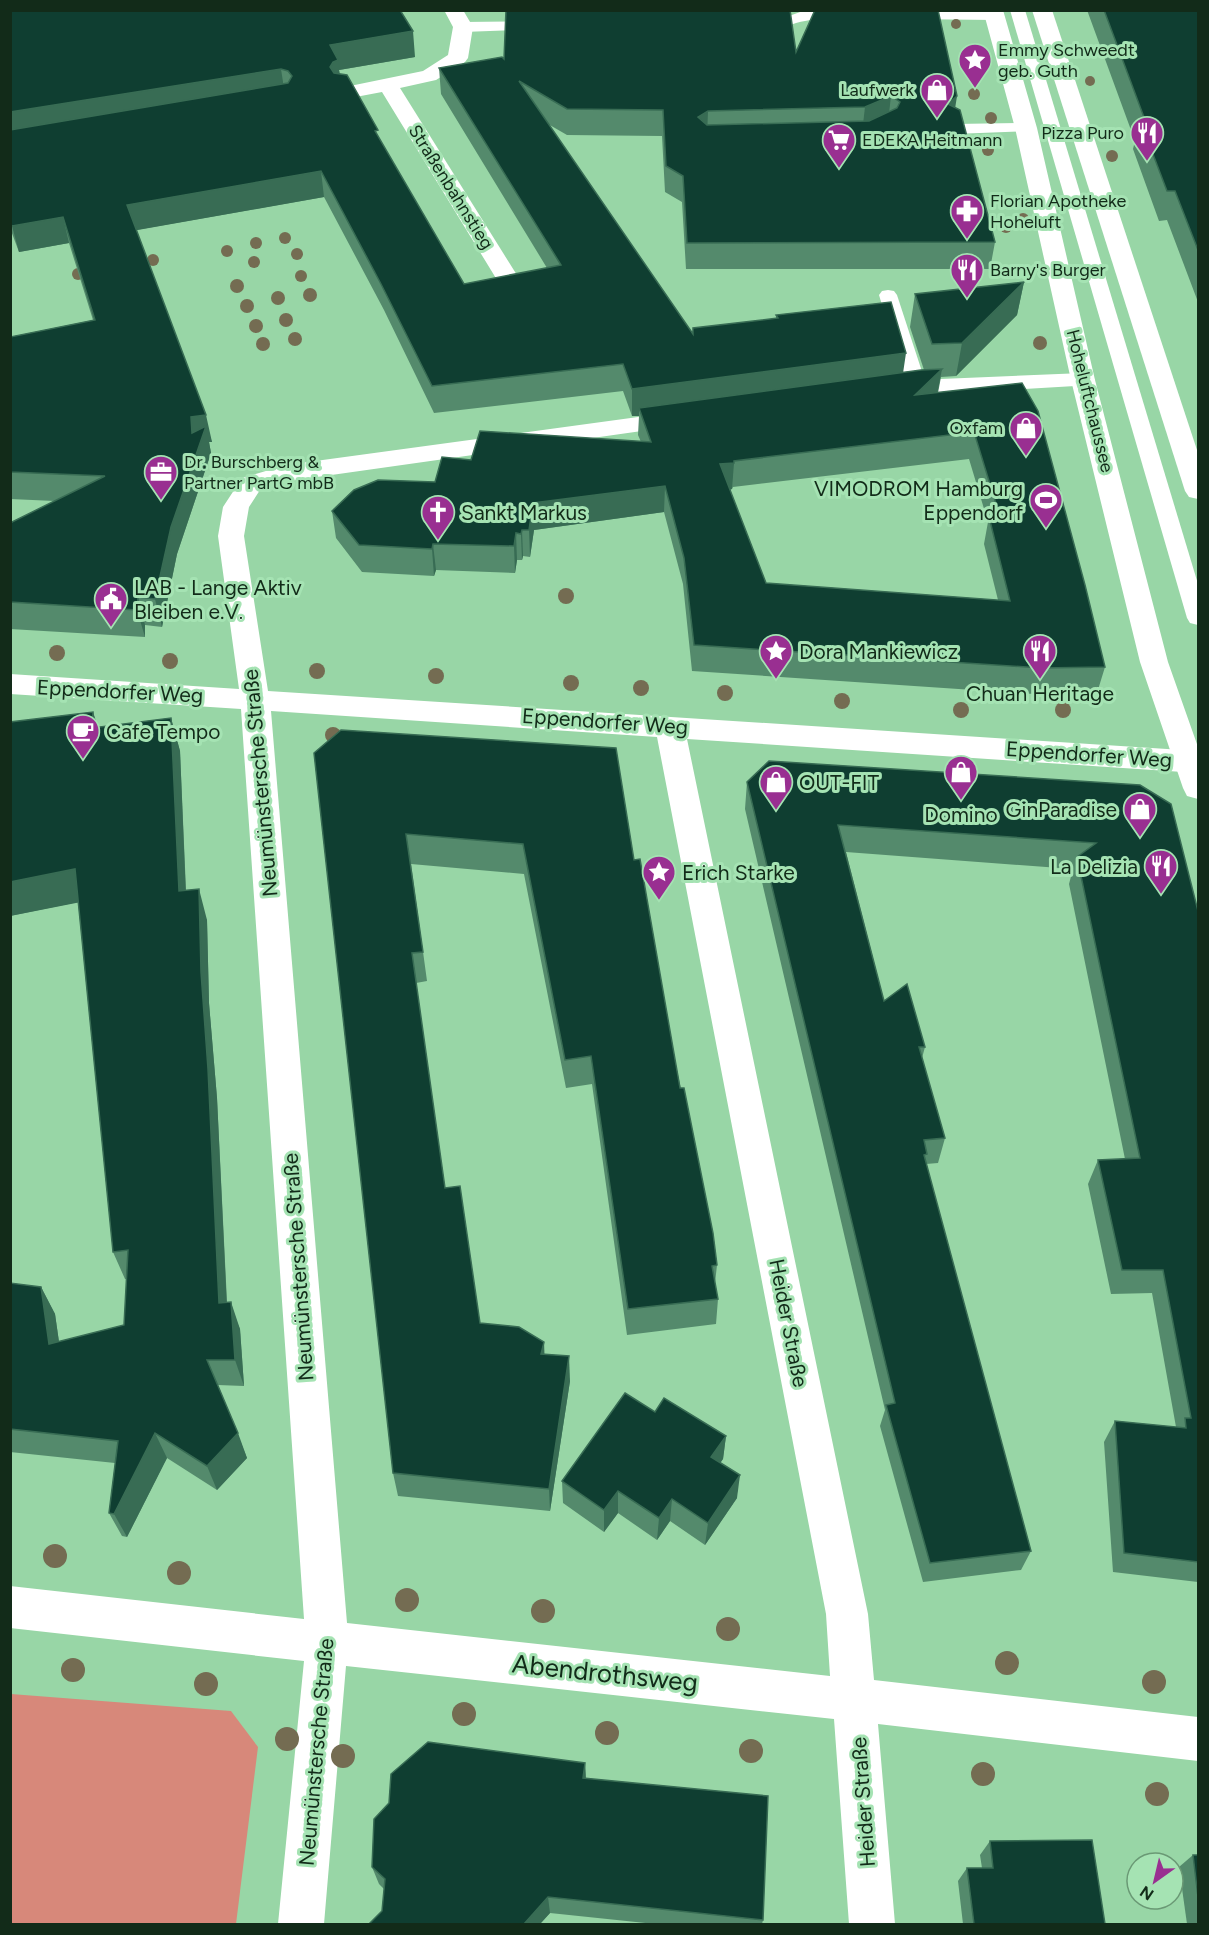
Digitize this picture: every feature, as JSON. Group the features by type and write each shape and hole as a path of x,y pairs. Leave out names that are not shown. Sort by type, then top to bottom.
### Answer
{"street":[{"path":"1042,10 1198,491"},
{"name":"Hoheluftchaussee","path":"1002,12 1083,380 1154,662 1193,761 1198,788"},
{"path":"345,93 429,76 458,58 458,19"},
{"name":"Straßenbahnstieg","path":"388,85 513,288"},
{"path":"870,394 917,387 1083,380"},
{"name":"Neumünstersche Straße","path":"301,1924 327,1644 255,699 231,536 236,507 251,484 286,473 706,416"},
{"name":"Eppendorfer Weg","path":"10,684 1193,761"},
{"name":"Heider Straße","path":"670,726 847,1614 872,1924"},
{"name":"Abendrothsweg","path":"10,1607 327,1644 855,1699 1198,1739"}],"lane":[{"path":"886,14 1002,12 1198,618"},
{"path":"744,25 780,24 803,13 862,15"},
{"path":"458,19 557,26"},
{"path":"954,129 1026,128"},
{"path":"888,295 917,387"}],"shaded area":[{"path":"11,1694 231,1711 258,1747 236,1924 11,1924"}],"building":[{"path":"10,10 400,10 413,31 330,45 338,60 330,67 334,73 347,75 378,130 375,131 464,284 561,265 439,68 502,57 504,59 506,10 790,10 796,52 815,10 938,10 957,96 948,104 960,110 995,242 687,243 683,176 666,166 663,110 567,109 519,81 693,334 693,328 778,318 776,315 891,302 906,353 632,389 623,364 432,386 321,171 127,205 206,415 191,417 192,433 206,426 171,527 155,599 138,597 137,610 10,602 10,523 105,476 10,472 10,337 95,320 63,217 12,226 10,223 10,130 288,83 292,76 288,71 281,69 10,112","holes":["891,96 900,102 897,108 869,121 707,125 698,117 708,111 865,107"]},
{"path":"1104,10 1198,10 1198,250 1175,191 1167,191 1140,120 1145,120"},
{"path":"1024,282 962,343 932,344 915,294"},
{"path":"942,369 915,395 1022,383 1038,411 1105,667 1041,668 694,645 684,558 665,486 533,503 529,530 522,530 521,534 516,533 514,546 433,544 432,549 359,545 332,511 354,490 378,480 435,482 442,457 471,460 480,431 651,442 639,408","holes":["974,432 1000,517 989,517 1010,601 766,583 720,464"]},
{"path":"93,712 92,728 171,718 179,891 199,889 201,972 219,1303 231,1302 235,1360 207,1360 238,1433 207,1466 155,1433 114,1514 109,1513 118,1441 10,1429 10,1283 41,1287 49,1344 124,1325 128,1250 113,1252 75,869 10,882 10,722"},
{"path":"341,730 616,748 634,860 640,859 680,1088 684,1088 713,1233 717,1265 712,1266 718,1299 628,1309 591,1056 565,1060 523,844 406,834 423,952 412,953 445,1188 460,1186 480,1323 519,1327 544,1342 541,1354 569,1356 549,1489 393,1473 314,753"},
{"path":"769,761 1140,785 1171,804 1198,911 1198,1562 1124,1553 1115,1421 1186,1428 1185,1418 1191,1418 1163,1270 1122,1270 1098,1160 1140,1158 1077,857 1096,843 838,825 884,1001 907,984 925,1047 919,1047 945,1138 924,1140 927,1154 924,1155 1031,1551 930,1563 886,1405 895,1403 747,782"},
{"path":"625,1393 655,1412 664,1398 726,1436 711,1457 740,1475 708,1523 672,1499 659,1518 618,1491 604,1510 562,1481"},
{"path":"428,1742 585,1763 583,1778 768,1796 763,1920 548,1897 524,1924 369,1924 382,1911 385,1879 372,1867 374,1819 389,1803 391,1774"},
{"path":"1092,1840 1105,1924 974,1924 967,1868 993,1868 990,1841"},
{"path":"1193,1855 1198,1855 1198,1897"}],"place":[{"name":"Emmy Schweedt geb. Guth","path":"975,89"},
{"name":"Laufwerk","path":"937,119"},
{"name":"Pizza Puro","path":"1147,162"},
{"name":"EDEKA Heitmann","path":"839,169"},
{"name":"Florian Apotheke Hoheluft","path":"967,240"},
{"name":"Barny's Burger","path":"967,299"},
{"name":"Oxfam","path":"1026,457"},
{"name":"Dr. Burschberg & Partner PartG mbB","path":"161,501"},
{"name":"VIMODROM Hamburg Eppendorf","path":"1046,529"},
{"name":"Sankt Markus","path":"438,541"},
{"name":"LAB - Lange Aktiv Bleiben e.V.","path":"111,628"},
{"name":"Dora Mankiewicz","path":"776,680"},
{"name":"Chuan Heritage","path":"1040,680"},
{"name":"Cafe Tempo","path":"83,760"},
{"name":"Domino","path":"961,801"},
{"name":"OUT-FIT","path":"776,811"},
{"name":"GinParadise","path":"1140,838"},
{"name":"La Delizia","path":"1161,895"},
{"name":"Erich Starke","path":"659,901"}]}
